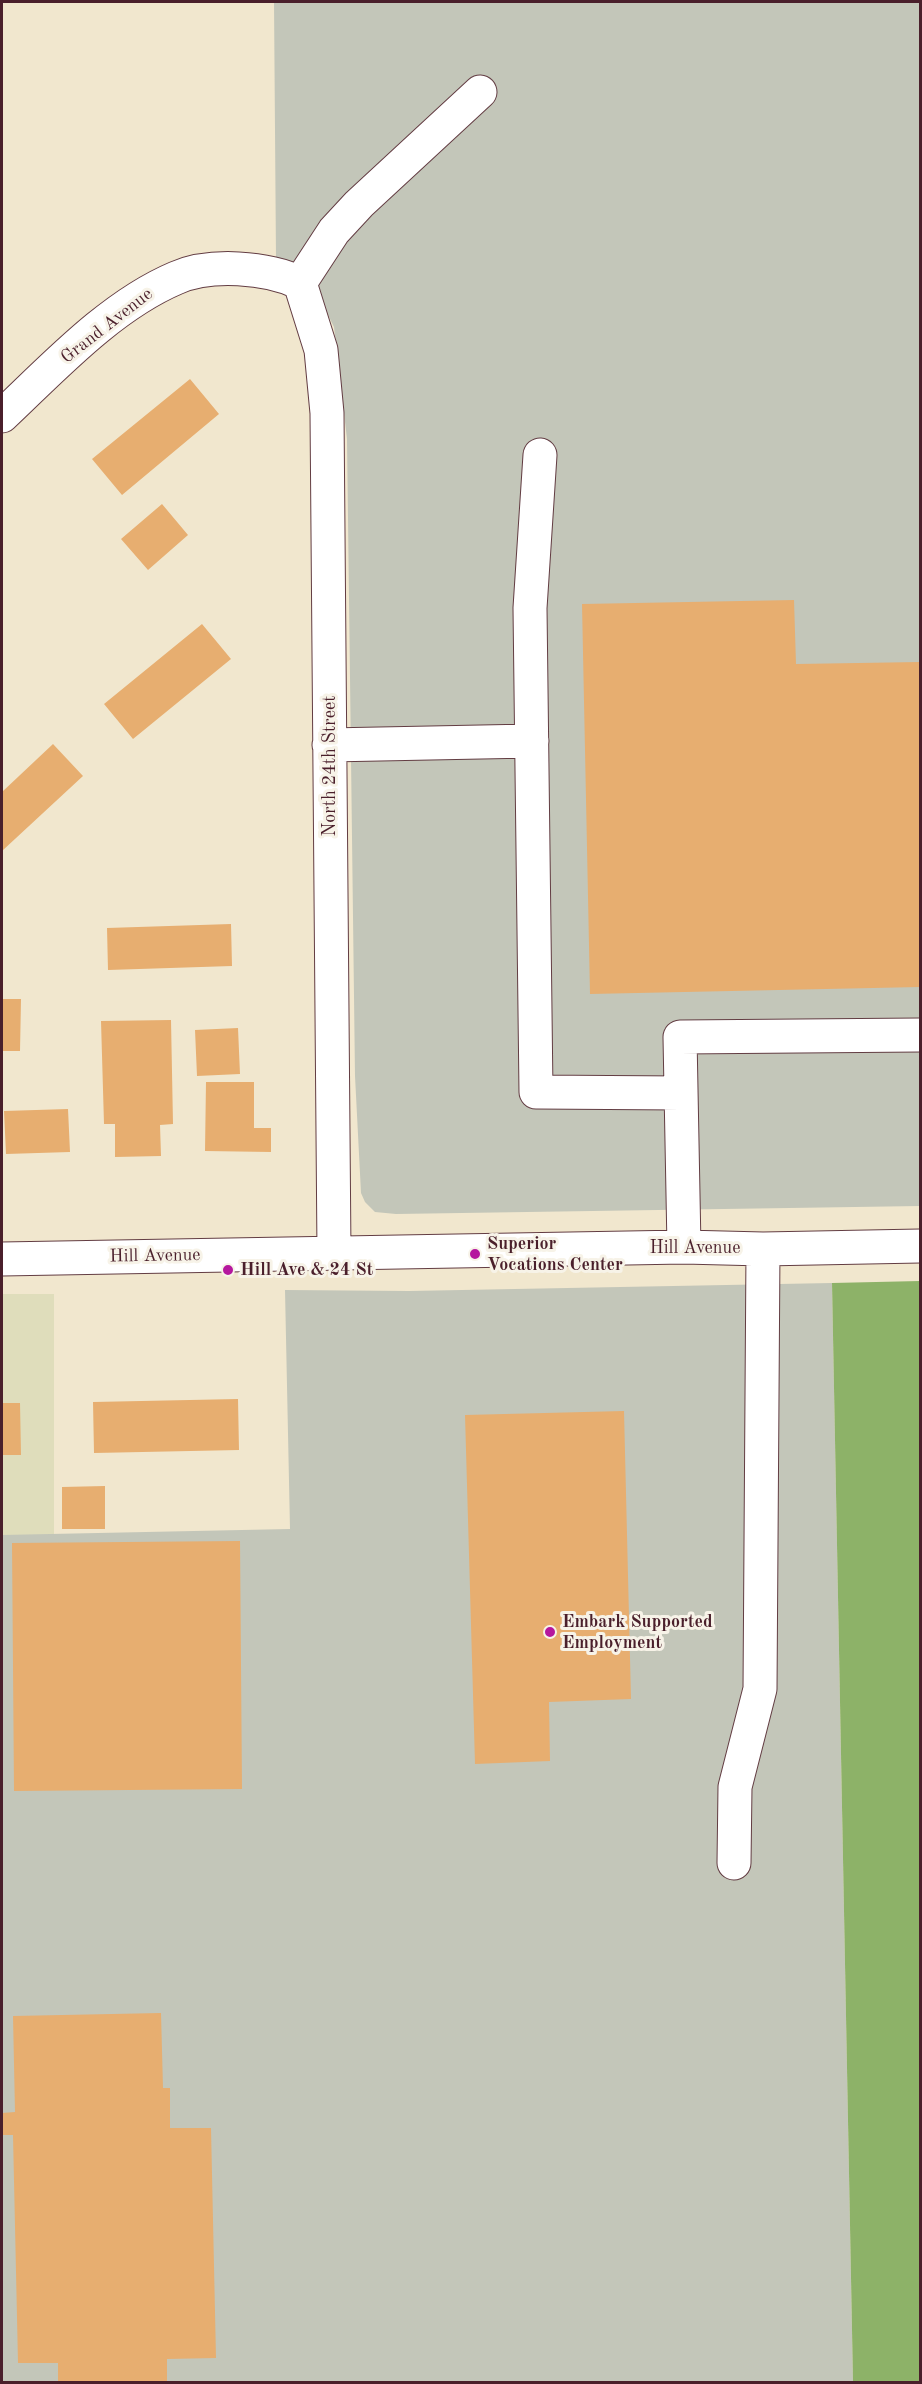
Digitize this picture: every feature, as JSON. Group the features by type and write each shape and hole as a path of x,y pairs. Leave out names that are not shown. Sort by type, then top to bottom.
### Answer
{"street":[{"path":"300,283 330,238 352,212 480,92"},
{"name":"Grand Avenue","path":"2,416 77,346 145,293 178,277 215,270 256,269 282,274 300,283"},
{"name":"North 24th Street","path":"300,283 321,350 327,412 334,1253"},
{"path":"540,455 530,608 536,1092 681,1093"},
{"path":"330,745 532,741"},
{"path":"684,1247 680,1037 921,1035"},
{"name":"Hill Avenue","path":"2,1259 684,1247 763,1249 921,1246"},
{"path":"734,1863 735,1787 760,1689 763,1249"}],"shaded area":[{"path":"274,2 920,2 920,1206 396,1214 375,1212 365,1202 361,1193 355,1076 347,439 334,327 318,295 276,259"},
{"path":"832,1283 853,2382 2,2382 2,1535 290,1529 285,1290 409,1291"},
{"path":"2,1294 54,1294 54,1535 2,1535"}],"green space":[{"path":"920,1281 920,2382 853,2382 832,1283"}],"building":[{"path":"190,379 219,414 122,495 92,459"},
{"path":"162,504 188,535 148,570 121,539"},
{"path":"794,600 796,664 920,662 920,987 590,994 582,604"},
{"path":"202,624 231,659 133,739 104,704"},
{"path":"53,744 83,776 2,851 2,792"},
{"path":"231,924 232,966 108,970 107,928"},
{"path":"2,999 21,999 20,1051 2,1051"},
{"path":"171,1020 173,1124 160,1125 161,1156 115,1157 115,1124 104,1124 101,1021"},
{"path":"238,1028 240,1074 197,1076 195,1030"},
{"path":"206,1082 254,1082 254,1128 271,1128 271,1152 205,1151"},
{"path":"68,1109 70,1152 6,1154 4,1111"},
{"path":"238,1399 239,1450 94,1453 93,1402"},
{"path":"2,1403 20,1403 21,1455 2,1455"},
{"name":"Embark Supported Employment","path":"624,1411 631,1699 549,1702 550,1761 475,1764 465,1415"},
{"path":"105,1486 105,1529 62,1529 62,1487"},
{"path":"240,1541 242,1789 14,1791 12,1543"},
{"path":"161,2013 163,2088 170,2088 170,2128 211,2128 216,2358 167,2359 167,2382 58,2382 58,2363 18,2363 13,2135 2,2135 2,2113 15,2112 13,2016"}],"place":[{"name":"Superior Vocations Center","path":"475,1254"},
{"name":"Hill Ave & 24 St","path":"228,1270"},
{"name":"Embark Supported Employment","path":"550,1632"}]}
